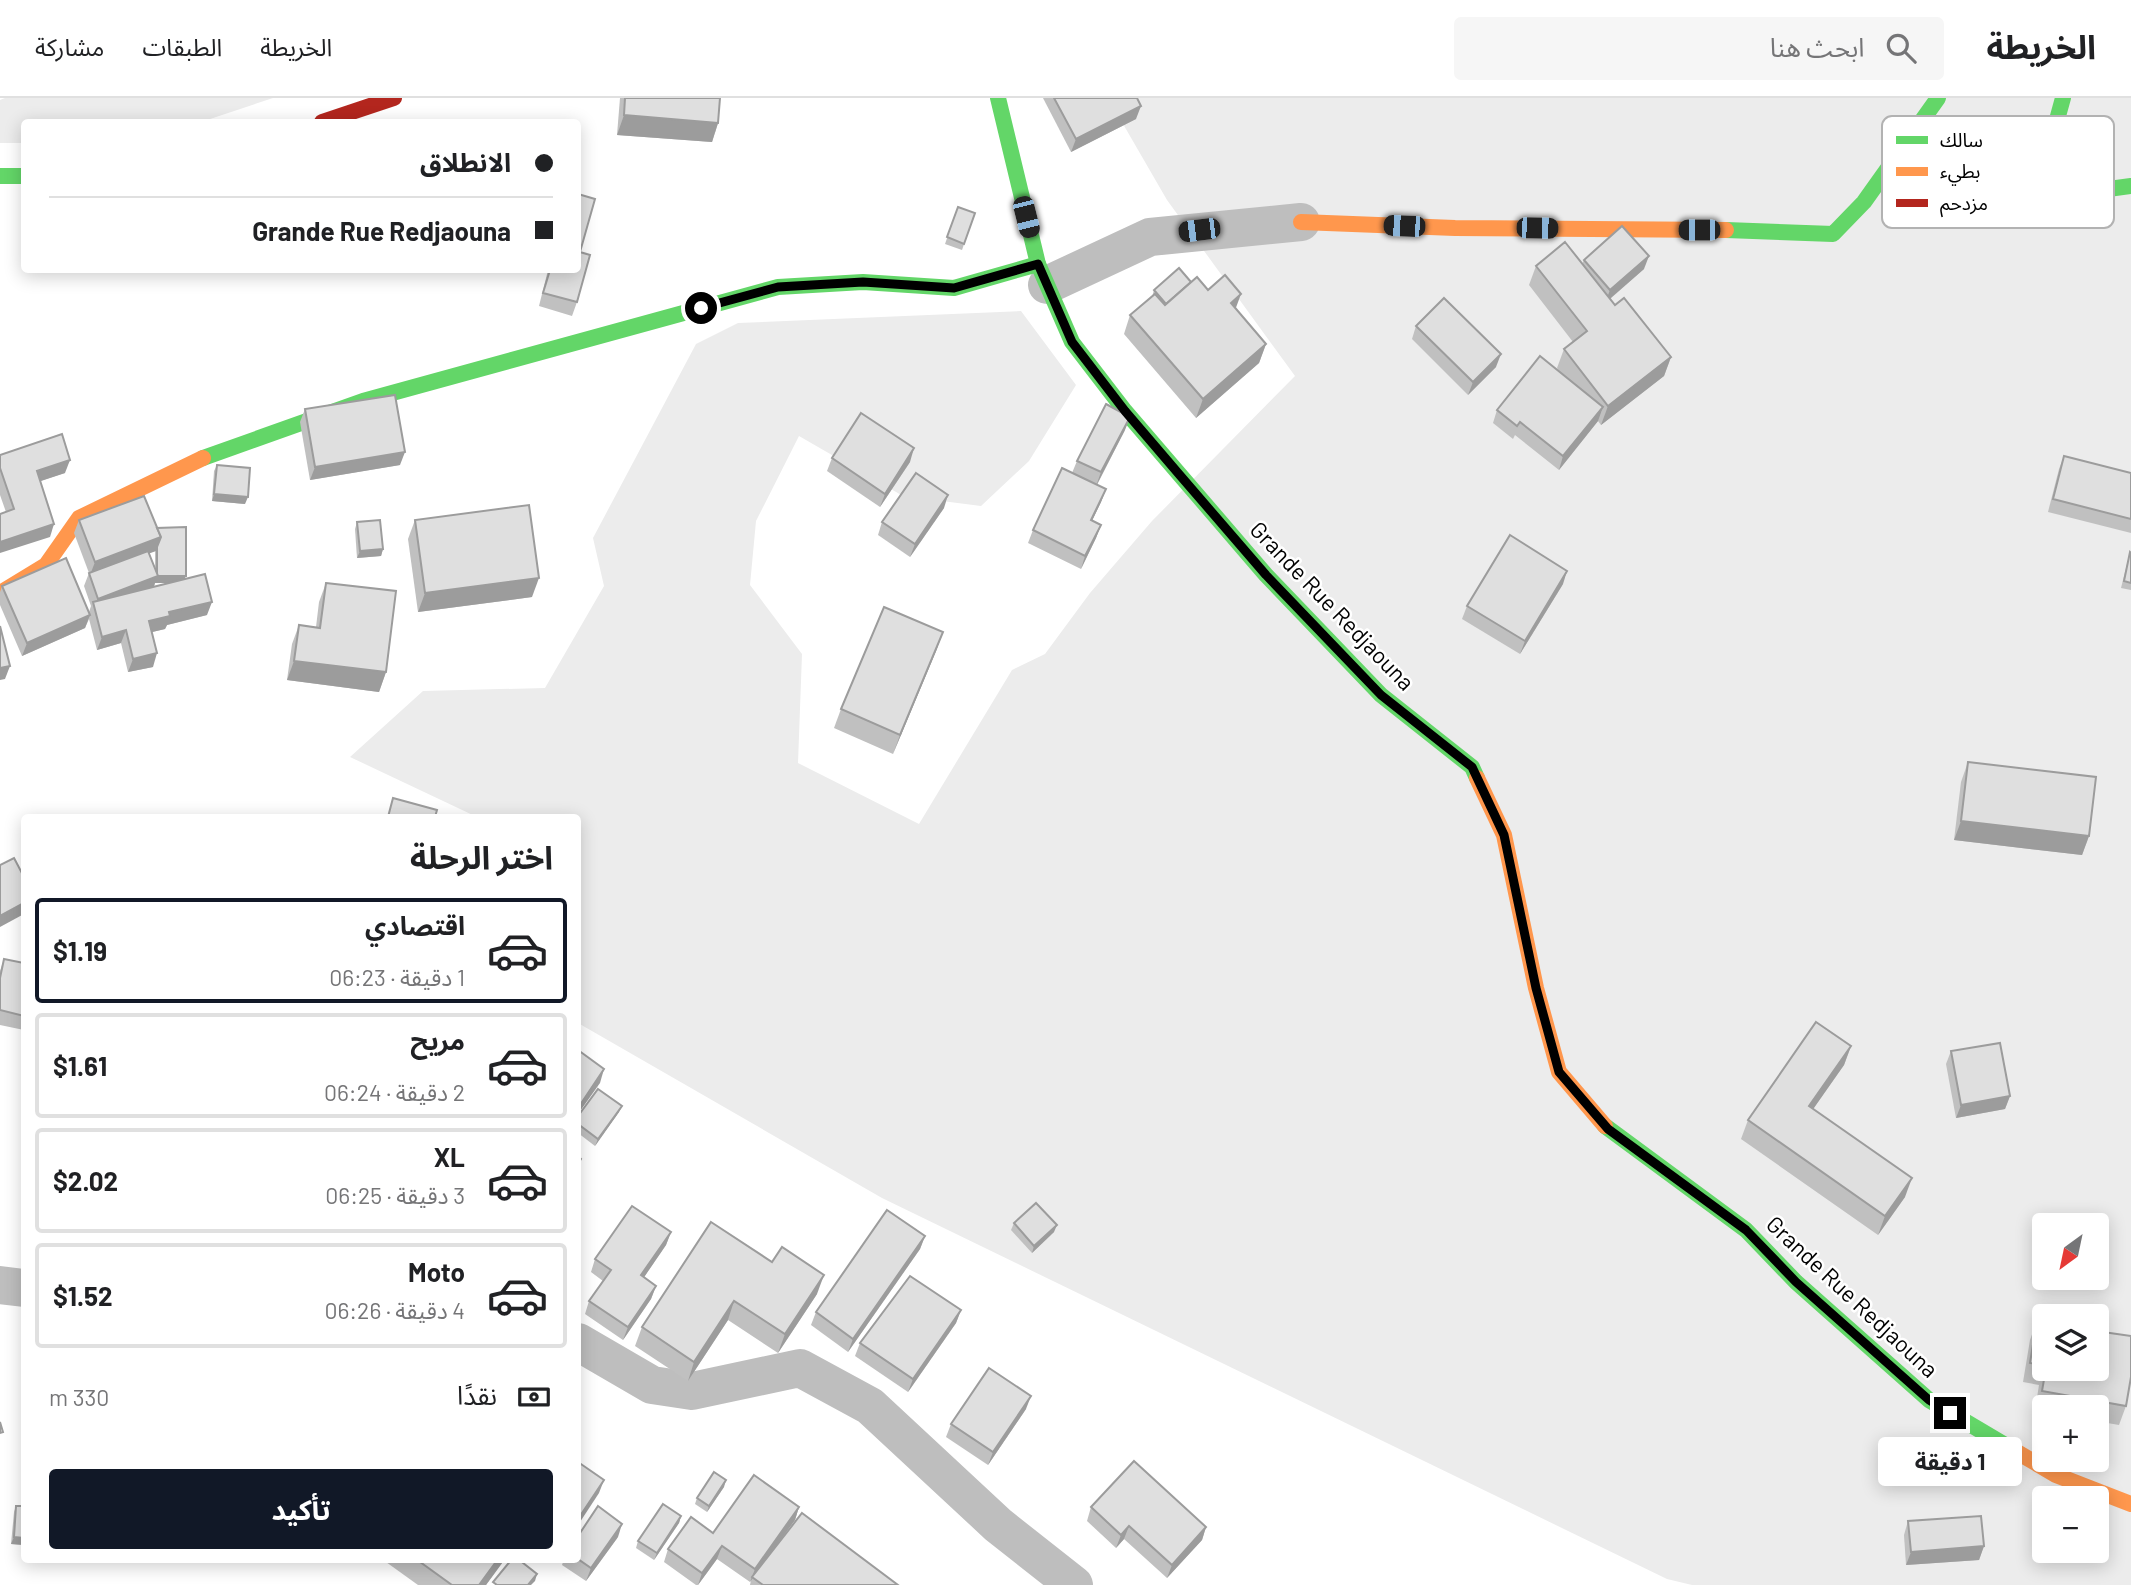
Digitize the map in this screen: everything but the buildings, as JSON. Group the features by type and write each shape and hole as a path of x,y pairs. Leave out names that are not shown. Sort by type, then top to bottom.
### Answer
{"street":[{"path":"331,119 394,98"},
{"name":"Grande Rue Redjaouna","path":"998,98 1043,275 1072,342 1125,411 1266,575 1381,695 1472,767 1504,835 1536,988 1559,1072 1608,1129 1746,1230 1796,1282 1929,1400 2056,1475 2131,1504"},
{"path":"1925,116 1938,98"},
{"path":"2058,116 2063,98"},
{"path":"0,176 21,176"},
{"path":"0,593 46,565 79,518 218,450 363,401 778,287 863,282 954,288 1043,275 1150,237 1301,222 1455,228 1787,230 1833,234 1864,202 1882,177"},
{"path":"0,1285 21,1288"},
{"path":"581,1344 652,1385 692,1391 800,1368 870,1406 998,1525 1074,1585"}],"shaded area":[{"path":"273,98 210,119 21,119 21,143 0,143 0,100"},
{"path":"1108,98 2131,98 2131,1585 1692,1585 1667,1579 882,1198 581,1025 581,814 471,814 350,757 423,691 545,688 604,586 593,538 696,344 738,323 1021,311 1076,385 1029,461 981,506 903,496 799,436 756,521 750,585 802,654 798,763 919,824 1012,670 1045,654 1090,593 1152,521 1295,376 1167,200"}],"traffic: fast":[{"path":"998,98 1038,264 1072,342 1125,411 1266,575 1381,695 1472,767 1477,778"},
{"path":"1925,116 1938,98"},
{"path":"2058,116 2063,98"},
{"path":"0,176 21,176"},
{"path":"1726,230 1833,234 1864,202 1882,177"},
{"path":"2114,188 2131,186"},
{"path":"203,458 363,401 778,287 863,282 954,288 1038,264"},
{"path":"1605,1126 1746,1230 1796,1282 1929,1400 2010,1448"}],"traffic: slow":[{"path":"1301,222 1455,228 1726,230"},
{"path":"0,593 46,565 79,518 203,458"},
{"path":"1477,778 1504,835 1536,988 1559,1072 1605,1126"},
{"path":"2010,1448 2056,1475 2131,1504"}],"traffic: jam":[{"path":"331,119 394,98"}],"route":[{"path":"701,308 778,287 863,282 954,288 1038,264 1072,342 1125,411 1266,575 1381,695 1472,767 1504,835 1536,988 1559,1072 1608,1129 1746,1230 1796,1282 1929,1400 1950,1413"}]}
